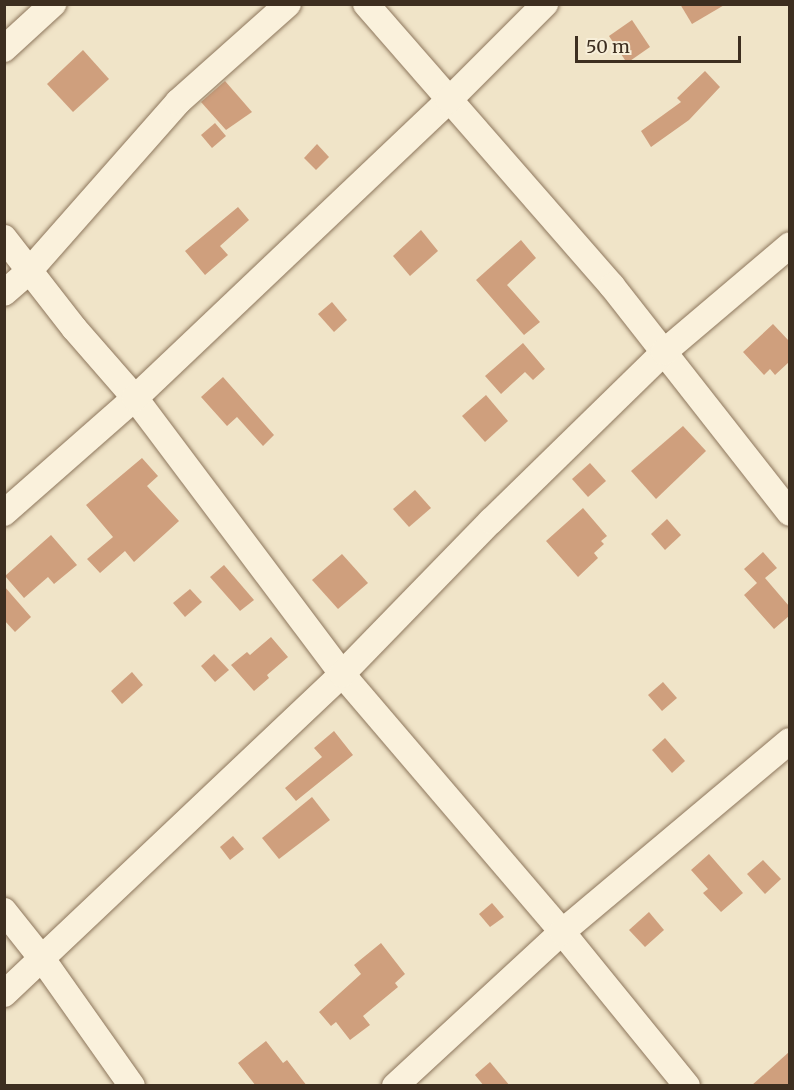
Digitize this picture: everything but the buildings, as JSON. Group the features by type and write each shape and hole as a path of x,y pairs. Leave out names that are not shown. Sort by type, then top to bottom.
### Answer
{"street":[{"path":"4,50 53,4"},
{"path":"4,293 30,270 178,102 288,4"},
{"path":"366,4 612,286 789,513"},
{"path":"4,513 135,398 449,100 545,4"},
{"path":"4,238 74,328 135,398 342,674 562,932 687,1086"},
{"path":"4,994 43,960 342,674 491,521 664,352 789,245"},
{"path":"395,1086 562,932 789,741"},
{"path":"4,911 43,960 132,1086"}]}
